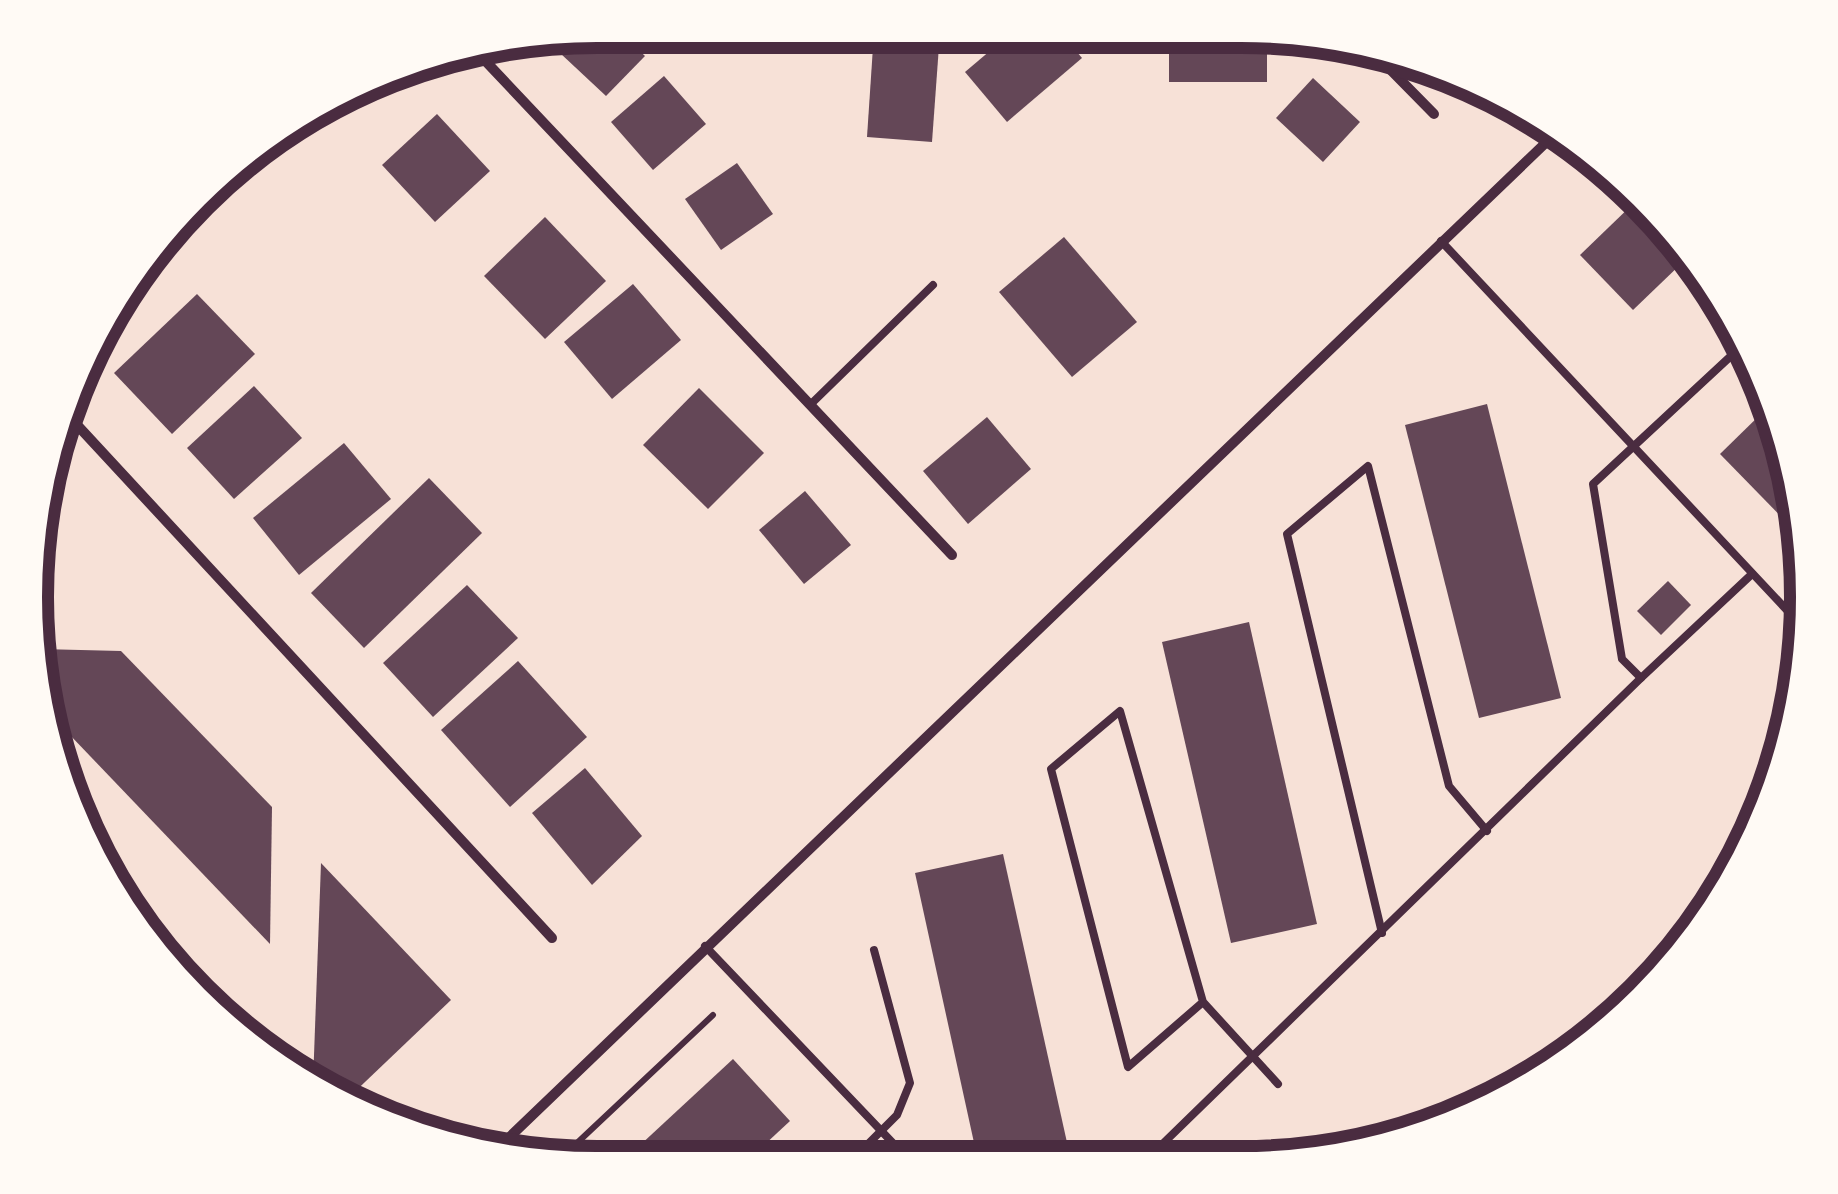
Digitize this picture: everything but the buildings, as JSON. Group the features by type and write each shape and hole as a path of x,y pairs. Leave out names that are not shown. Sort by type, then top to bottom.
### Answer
{"street":[{"path":"484,59 952,555"},
{"path":"1388,68 1434,114"},
{"path":"507,1139 1547,141"},
{"path":"76,424 552,938"}],"lane":[{"path":"1441,241 1790,614"},
{"path":"810,404 932,285"},
{"path":"1641,678 1622,659 1593,484 1734,353"},
{"path":"1382,932 1287,534 1368,466 1449,786 1487,831"},
{"path":"1161,1146 1752,574"},
{"path":"1203,1002 1128,1067 1052,769 1120,711 1203,1002 1278,1084"},
{"path":"704,946 895,1146"},
{"path":"867,1146 897,1115 910,1083 874,950"}],"path":[{"path":"574,1145 713,1014"}]}
